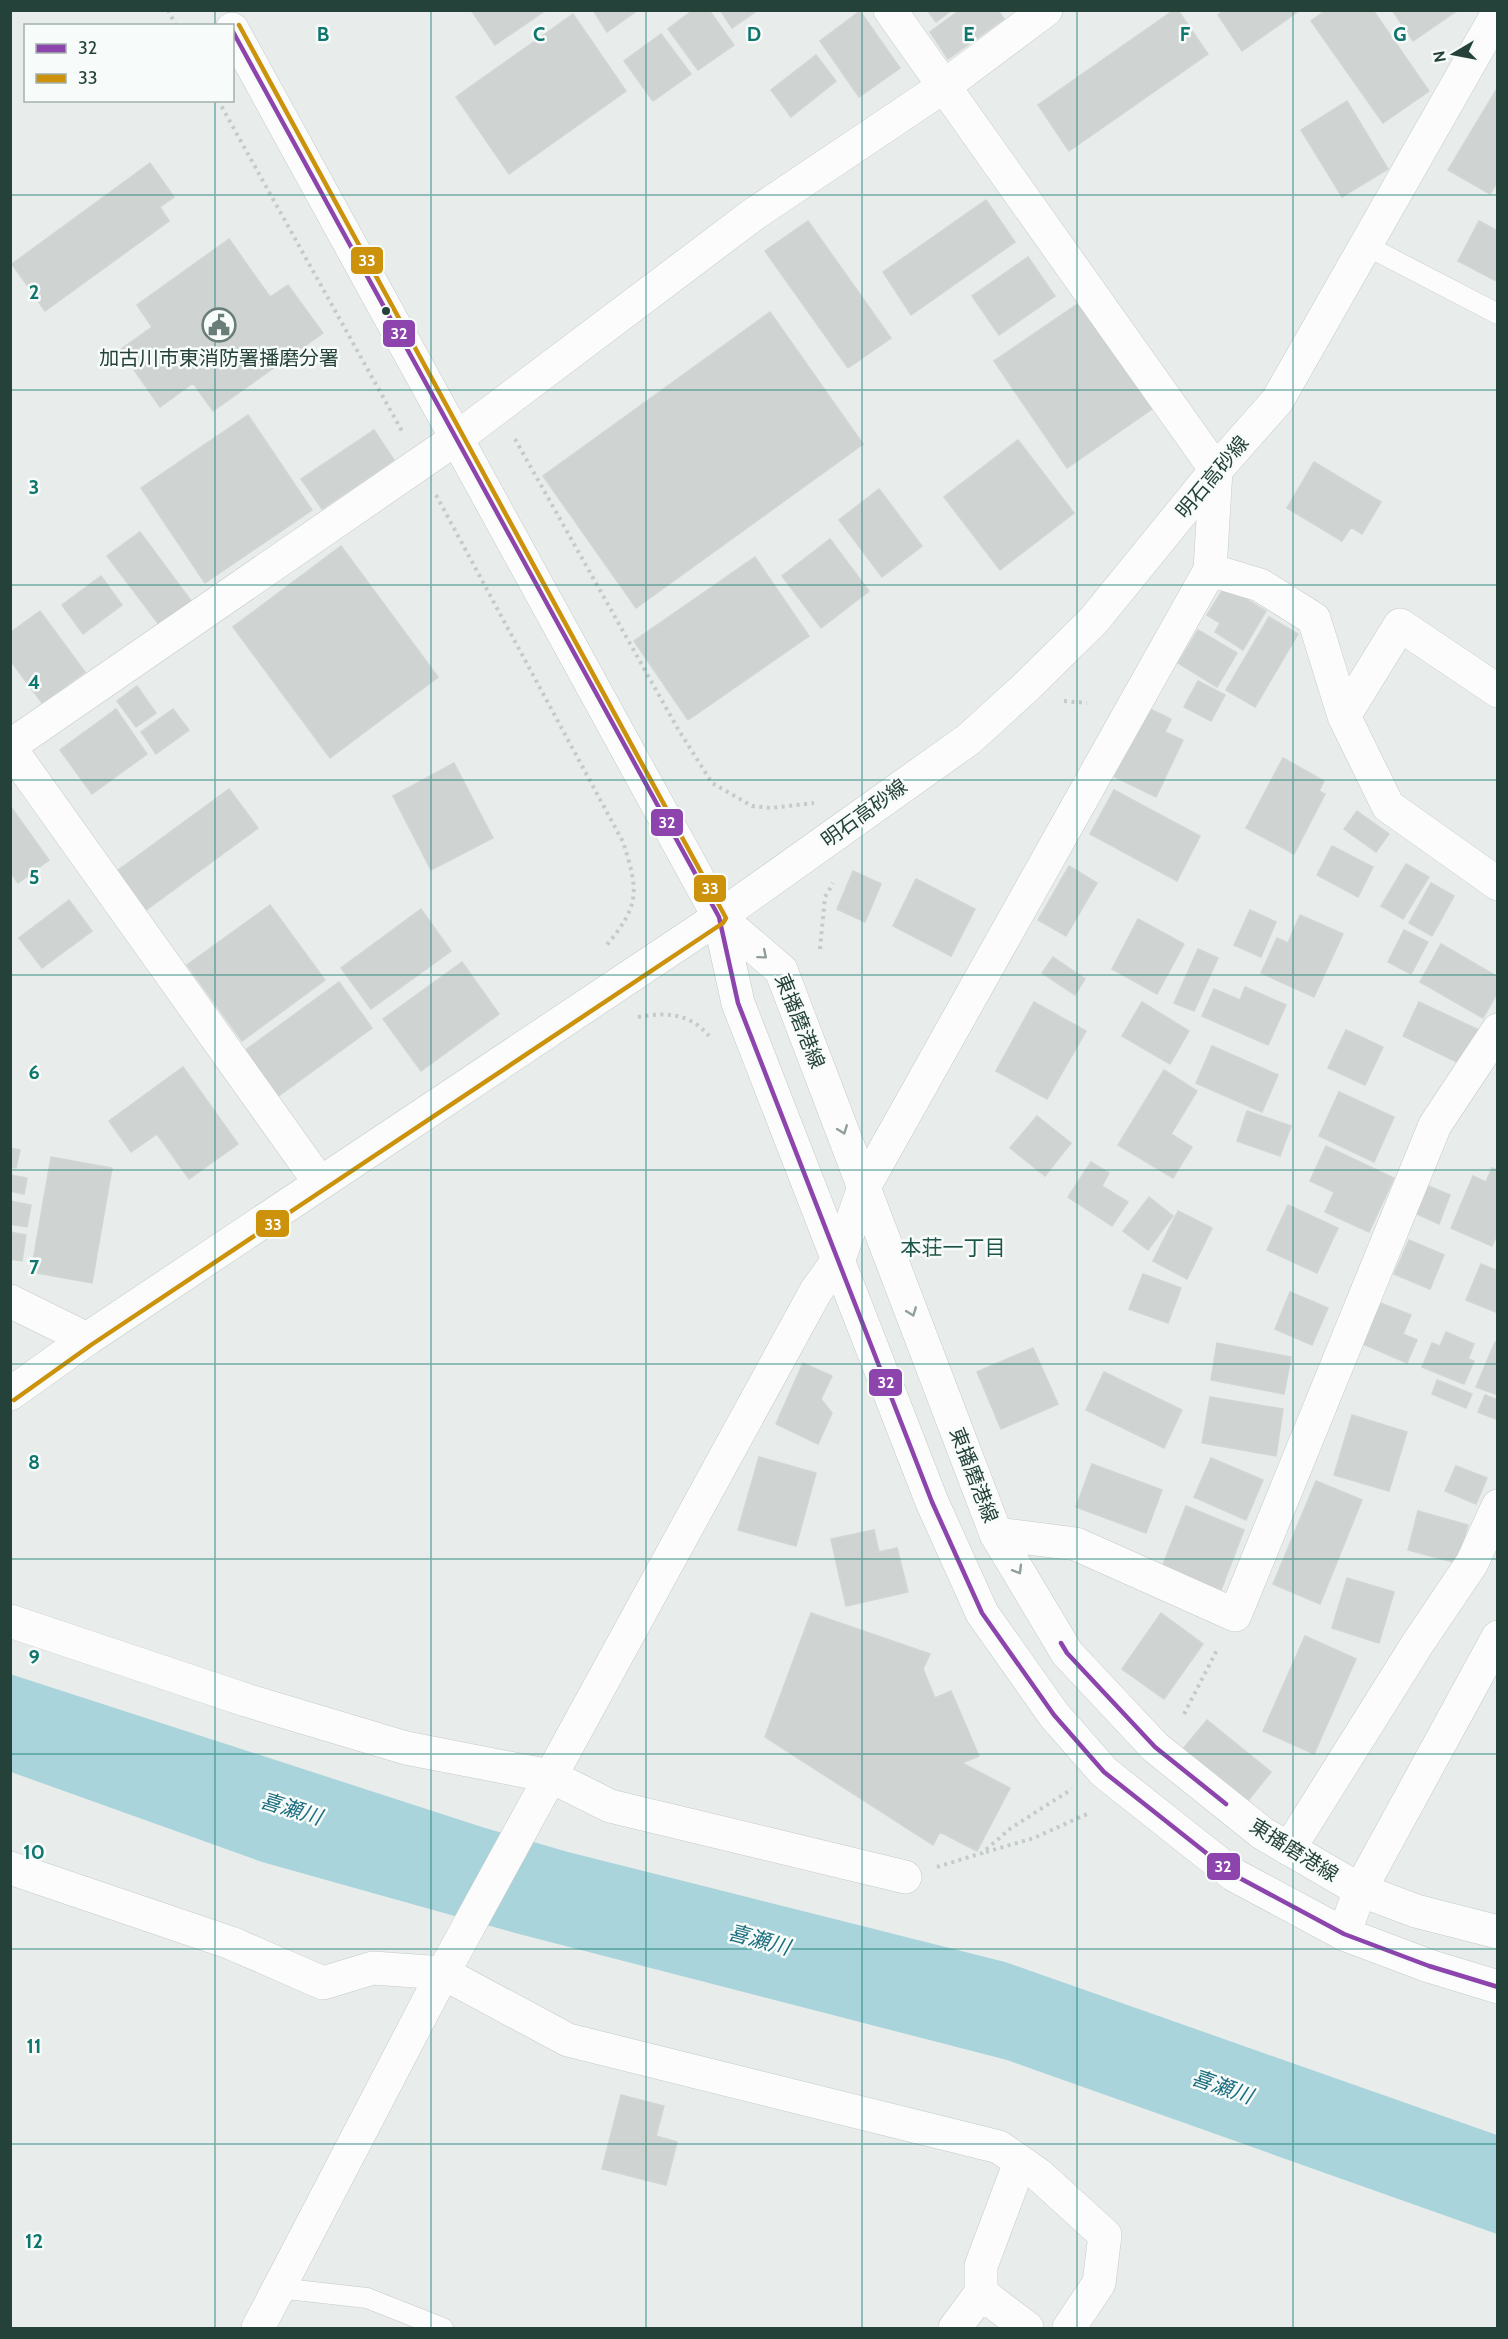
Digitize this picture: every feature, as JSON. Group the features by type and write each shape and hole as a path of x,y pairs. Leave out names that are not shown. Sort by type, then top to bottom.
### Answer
{"street":[{"path":"223,10 230,24"},
{"path":"258,2328 443,1973 550,1776 816,1291 839,1259 864,1187 1210,570 1216,470 890,10"},
{"path":"320,1183 10,747 457,438 754,214 943,87 1046,10"},
{"name":"明石高砂線","path":"10,1394 87,1339 719,917 969,739 1001,710 1094,620 1216,470 1277,401 1365,245 1489,48 1497,13"},
{"path":"234,31 719,917 738,1003 932,1503 982,1613 1054,1715 1104,1772 1234,1875 1344,1934 1497,1987"},
{"path":"1210,570 1260,585 1314,619 1344,716 1388,806 1497,884"},
{"path":"1344,716 1400,624 1497,691"},
{"name":"東播磨港線","path":"719,917 781,970 996,1534 1067,1653 1155,1747 1262,1833 1360,1890 1416,1911 1497,1932"},
{"path":"996,1534 1076,1544 1235,1615 1435,1125 1497,1030"},
{"path":"10,1301 87,1339"},
{"path":"1289,1849 1418,1643 1472,1563 1497,1506"},
{"path":"10,1621 246,1700 406,1748 550,1776 610,1806 905,1877"},
{"path":"1344,1934 1360,1890 1497,1637"},
{"path":"10,1868 231,1943 323,1983 373,1968 443,1973 568,2040 999,2147 1039,2175 1105,2235 1099,2283 1069,2328"},
{"path":"955,2328 981,2293 981,2266 1020,2162"},
{"path":"981,2293 1027,2328"}],"lane":[{"path":"1365,245 1497,314"},
{"path":"278,2288 366,2298 443,2328"}],"path":[{"path":"168,10 175,24"},
{"path":"219,102 420,464 623,842 635,879 633,904 618,932 605,948"},
{"path":"512,433 712,783 752,806 771,808 813,803 823,796"},
{"path":"633,1018 662,1012 698,1023 712,1039"},
{"path":"1184,1714 1235,1615"},
{"path":"982,1853 1011,1828 1074,1788"},
{"path":"905,1877 1034,1838 1087,1814"}],"water":[{"name":"喜瀬川","path":"10,1674 482,1827 568,1852 1005,1962 1497,2135 1497,2234 1007,2060 519,1934 262,1862 11,1772"}],"building":[{"path":"471,10 546,10 495,45"},
{"path":"593,10 638,10 607,32"},
{"path":"693,10 709,10 734,45 698,70 668,29"},
{"path":"720,10 758,10 732,28"},
{"path":"927,10 952,10 936,22"},
{"path":"960,10 998,10 1004,19 948,59 930,32"},
{"path":"1174,10 1178,10 1208,54 1069,151 1038,105"},
{"path":"1224,10 1300,10 1242,51 1218,15"},
{"path":"1326,10 1373,10 1429,91 1383,123 1311,21"},
{"path":"1392,10 1458,10 1413,41"},
{"path":"860,11 900,68 859,97 820,41"},
{"path":"573,14 626,91 509,174 456,97"},
{"path":"661,34 691,74 653,101 624,61"},
{"path":"816,55 836,81 791,117 771,90"},
{"path":"1498,87 1498,181 1490,194 1448,170"},
{"path":"1347,101 1388,169 1342,197 1301,130"},
{"path":"150,163 174,197 160,207 169,221 45,311 12,264"},
{"path":"986,200 1015,242 911,315 883,272"},
{"path":"808,221 891,338 848,368 765,251"},
{"path":"1479,221 1498,231 1498,282 1458,261"},
{"path":"229,239 270,297 288,285 323,333 213,411 193,383 160,407 120,350 152,327 137,305"},
{"path":"1028,257 1055,296 999,335 972,296"},
{"path":"1079,303 1152,409 1067,468 994,361"},
{"path":"770,312 863,444 636,608 543,476"},
{"path":"248,415 312,510 205,583 141,488"},
{"path":"374,430 394,460 322,509 301,479"},
{"path":"1018,440 1074,513 1000,570 944,497"},
{"path":"1314,462 1381,502 1362,534 1351,527 1342,541 1287,508"},
{"path":"879,489 922,546 882,577 839,520"},
{"path":"140,532 192,602 160,626 107,556"},
{"path":"830,539 869,591 821,628 782,576"},
{"path":"341,546 438,677 330,758 233,627"},
{"path":"755,557 809,636 688,720 634,641"},
{"path":"101,576 122,605 83,634 62,605"},
{"path":"1225,586 1266,611 1243,650 1215,632 1220,623 1207,615"},
{"path":"40,611 85,672 42,703 10,660 10,633"},
{"path":"1269,617 1298,634 1255,707 1226,690"},
{"path":"1198,630 1237,653 1217,687 1178,663"},
{"path":"1198,681 1225,695 1211,721 1184,707"},
{"path":"137,686 156,713 136,727 117,701"},
{"path":"1146,707 1171,719 1165,732 1183,740 1156,797 1113,776"},
{"path":"116,709 147,754 92,794 60,750"},
{"path":"173,709 189,730 156,754 141,732"},
{"path":"1283,758 1324,781 1319,791 1325,794 1294,854 1246,828"},
{"path":"454,763 493,838 431,870 393,796"},
{"path":"229,789 258,828 142,913 113,874"},
{"path":"1114,790 1200,836 1177,881 1090,834"},
{"path":"11,807 49,860 18,883 10,872"},
{"path":"1357,811 1389,834 1376,852 1344,829"},
{"path":"1332,846 1373,867 1358,897 1317,875"},
{"path":"1406,864 1429,877 1403,919 1381,906"},
{"path":"1069,866 1097,883 1066,936 1038,920"},
{"path":"853,871 881,884 865,922 837,909"},
{"path":"916,879 975,909 951,956 893,926"},
{"path":"1431,883 1454,896 1432,936 1409,923"},
{"path":"69,900 92,931 42,968 19,938"},
{"path":"270,905 325,980 242,1041 187,965"},
{"path":"421,909 451,951 371,1009 341,968"},
{"path":"1250,910 1276,922 1261,957 1234,945"},
{"path":"1300,915 1343,934 1314,997 1261,973 1277,938 1288,943"},
{"path":"1138,919 1184,944 1157,994 1112,969"},
{"path":"1404,930 1428,942 1411,974 1388,962"},
{"path":"1441,944 1498,977 1498,992 1483,1018 1420,982"},
{"path":"1198,949 1218,958 1194,1011 1174,1003"},
{"path":"1053,957 1085,979 1075,995 1042,973"},
{"path":"462,962 499,1014 421,1071 383,1019"},
{"path":"339,982 372,1028 273,1100 240,1054"},
{"path":"1245,987 1286,1005 1268,1045 1202,1016 1214,989 1240,1000"},
{"path":"1034,1002 1086,1031 1047,1099 996,1071"},
{"path":"1142,1002 1189,1031 1170,1064 1122,1036"},
{"path":"1419,1002 1479,1030 1463,1065 1403,1036"},
{"path":"1346,1030 1383,1047 1365,1085 1328,1068"},
{"path":"1212,1046 1278,1075 1262,1112 1196,1083"},
{"path":"183,1067 238,1144 189,1179 157,1134 131,1152 109,1121"},
{"path":"1164,1070 1197,1091 1171,1134 1192,1147 1173,1178 1118,1145"},
{"path":"1339,1092 1394,1117 1374,1162 1319,1136"},
{"path":"1247,1111 1291,1126 1280,1156 1237,1141"},
{"path":"1037,1116 1071,1143 1045,1176 1010,1148"},
{"path":"1326,1146 1394,1178 1369,1232 1325,1212 1334,1192 1310,1181"},
{"path":"10,1148 20,1150 16,1168 10,1167"},
{"path":"51,1157 112,1168 92,1283 31,1272"},
{"path":"1091,1162 1109,1173 1102,1186 1128,1202 1112,1226 1068,1197"},
{"path":"1492,1168 1498,1170 1498,1232 1492,1246 1451,1228 1473,1176 1486,1182"},
{"path":"10,1175 27,1178 24,1194 10,1191"},
{"path":"1426,1185 1450,1195 1439,1224 1415,1213"},
{"path":"1149,1197 1173,1216 1148,1250 1123,1231"},
{"path":"10,1201 31,1205 27,1227 10,1224"},
{"path":"1288,1205 1338,1228 1317,1273 1267,1250"},
{"path":"1178,1211 1212,1228 1187,1279 1153,1261"},
{"path":"10,1232 26,1235 22,1261 10,1259"},
{"path":"1409,1240 1444,1255 1430,1289 1394,1274"},
{"path":"1481,1264 1498,1271 1498,1313 1466,1300"},
{"path":"1143,1274 1181,1288 1168,1323 1129,1309"},
{"path":"1290,1292 1328,1308 1312,1345 1275,1329"},
{"path":"1378,1302 1411,1315 1403,1334 1417,1340 1407,1363 1361,1343"},
{"path":"1446,1332 1474,1344 1468,1359 1474,1361 1464,1384 1422,1367 1432,1343 1440,1346"},
{"path":"1495,1342 1498,1343 1498,1395 1476,1387"},
{"path":"1217,1343 1291,1357 1284,1394 1211,1380"},
{"path":"1033,1348 1058,1404 1001,1429 977,1372"},
{"path":"803,1363 832,1376 821,1399 832,1413 818,1444 776,1424"},
{"path":"1104,1372 1182,1410 1164,1448 1086,1410"},
{"path":"1437,1380 1472,1394 1466,1408 1432,1394"},
{"path":"1485,1395 1498,1400 1498,1420 1478,1412"},
{"path":"1210,1397 1283,1409 1276,1456 1202,1443"},
{"path":"1352,1415 1407,1432 1389,1491 1334,1475"},
{"path":"759,1457 816,1473 796,1546 738,1530"},
{"path":"1211,1458 1263,1480 1246,1520 1194,1497"},
{"path":"1092,1464 1162,1490 1146,1533 1076,1507"},
{"path":"1456,1466 1487,1478 1476,1504 1445,1491"},
{"path":"1316,1481 1362,1500 1320,1604 1273,1584"},
{"path":"1186,1506 1244,1530 1221,1590 1162,1567"},
{"path":"1418,1511 1468,1525 1457,1563 1408,1550"},
{"path":"874,1530 879,1552 897,1548 908,1592 846,1606 831,1539"},
{"path":"1347,1578 1394,1592 1379,1643 1332,1628"},
{"path":"811,1613 930,1654 923,1669 935,1698 951,1691 979,1756 962,1763 1010,1788 977,1851 940,1832 933,1845 765,1737"},
{"path":"1161,1613 1203,1644 1164,1699 1122,1669"},
{"path":"1305,1636 1356,1659 1314,1754 1263,1731"},
{"path":"1207,1720 1271,1772 1247,1802 1183,1749"},
{"path":"621,2095 664,2106 656,2136 677,2142 666,2185 602,2169"}],"transit line":[{"name":"33","path":"14,1400 91,1345 723,923 726,918 239,25"},
{"name":"32","path":"234,34 719,917 738,1003 932,1502 982,1613 1054,1715 1104,1772 1234,1875 1344,1934 1429,1966 1498,1987"},
{"name":"32","path":"1061,1643 1067,1653 1155,1747 1226,1804"}],"place":[{"name":"加古川市東消防署播磨分署","path":"219,325"}],"district":[{"name":"本荘一丁目","path":"953,1248"}]}
